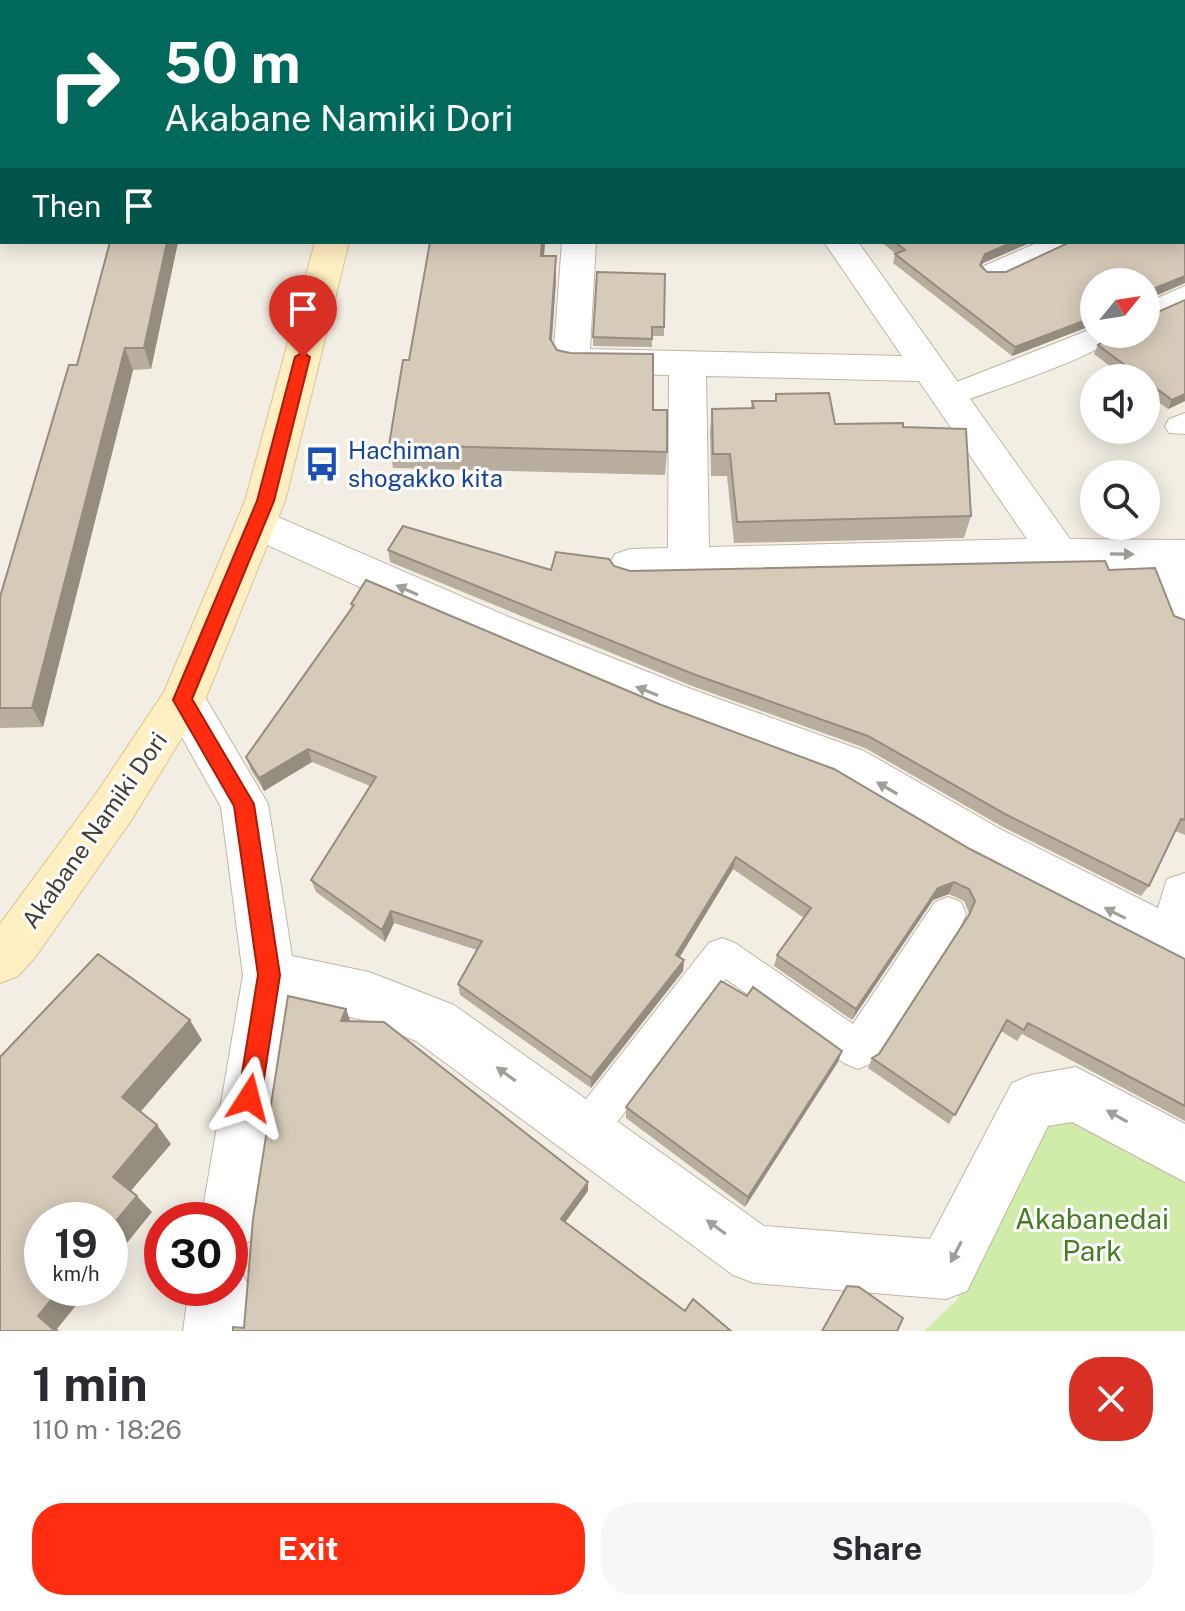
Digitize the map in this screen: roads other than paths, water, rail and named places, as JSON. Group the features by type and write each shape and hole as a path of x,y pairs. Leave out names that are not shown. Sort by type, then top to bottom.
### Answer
{"street":[{"name":"Akabane Namiki Dori","path":"6,943 115,805 183,700 257,523 331,244"},
{"path":"579,244 571,361 687,365 940,382"},
{"path":"842,244 1059,554"},
{"path":"687,365 689,564"},
{"path":"257,523 496,630 675,702 848,765 983,844 1182,946 1185,895"},
{"path":"630,565 1059,554 1174,555 1185,615"},
{"path":"183,700 244,804 269,975 233,1202"},
{"path":"269,975 369,997 435,1023 754,1254 946,1270 1031,1102 1076,1094 1185,1154"},
{"path":"213,1331 216,1306"}],"lane":[{"path":"993,272 1056,244"},
{"path":"1160,306 1185,294"},
{"path":"940,382 1066,352 1080,345"},
{"path":"585,1132 722,955 858,1050 948,914"}],"place":[{"name":"Hachiman shogakko kita","path":"322,464"}],"park label":[{"name":"Akabanedai Park","path":"1092,1234"}]}
